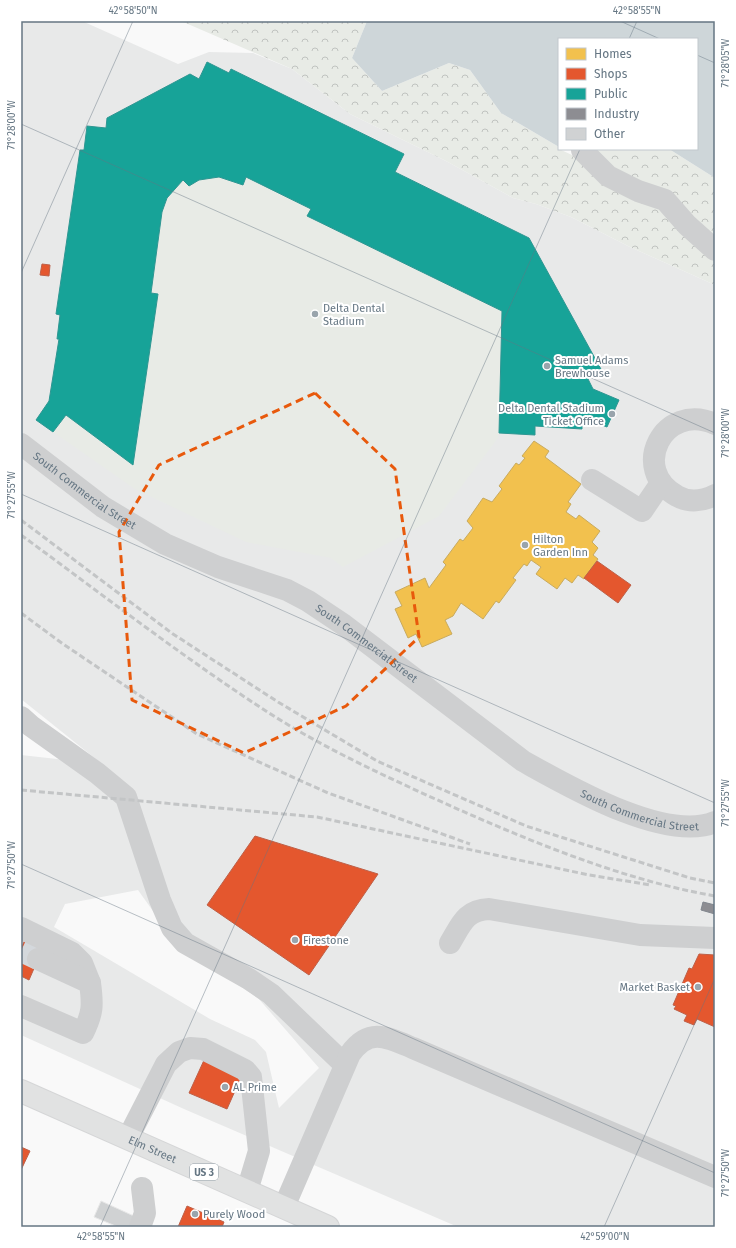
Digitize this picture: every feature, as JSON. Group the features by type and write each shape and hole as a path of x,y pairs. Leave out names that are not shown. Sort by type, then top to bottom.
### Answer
{"main road":[{"name":"Elm Street","path":"21,1091 328,1227"}],"street":[{"path":"582,150 608,176 638,191 665,200 687,225 715,250"},
{"path":"715,424 703,419 691,418 679,421 668,428 660,437 655,448 654,460 655,472 661,483 670,493 682,499 695,501 707,499 715,495"},
{"name":"South Commercial Street","path":"21,444 103,507 165,544 225,570 287,590 308,601 344,625 523,761 548,775 626,813 670,826 709,825 715,822"},
{"path":"592,480 642,511 661,483"},
{"path":"21,717 31,726 97,773 126,797 160,900 172,928 185,943 249,979 271,994 344,1064"},
{"path":"450,943 467,916 478,909 489,909 640,935 715,938"},
{"path":"21,928 72,953 82,963 90,983 93,1010 83,1033 21,1006"},
{"path":"38,959 90,983"},
{"path":"284,1208 344,1064 358,1043 368,1038 379,1036 392,1039 715,1177"},
{"path":"128,1138 166,1064 179,1052 190,1048 203,1049 245,1070 251,1077 259,1151 248,1191"},
{"path":"140,1227 145,1213 142,1188"}],"highlighted area":[{"path":"315,393 395,469 419,637 346,706 244,753 132,700 119,532 159,465"}],"shaded area":[{"path":"21,21 82,21 178,64 209,52 253,53 292,69 350,114 446,161 513,198 536,204 571,217 630,247 715,285 715,1227 458,1227 184,1109 21,1035 21,755 102,764 21,699","holes":["138,890 177,945 258,998 319,1068 279,1108 266,1052 255,1040 210,1019 54,927 65,904"]},
{"path":"367,21 715,21 715,178 671,150 698,150 698,38 558,38 558,146 501,113 470,70 449,63 382,91 352,58"}],"green space":[{"path":"181,21 367,21 352,58 382,91 449,63 470,70 501,113 558,146 558,150 572,155 581,150 671,150 715,178 715,285 630,247 571,217 536,204 513,198 446,161 350,114 292,69"},
{"name":"Delta Dental Stadium","path":"207,62 229,73 231,69 404,154 396,172 529,238 602,371 588,379 593,389 619,400 607,427 582,417 582,429 535,426 535,435 499,433 498,438 439,516 343,567 331,558 246,542 135,489 36,420 49,401 59,339 60,315 56,314 80,150 84,150 87,126 106,128 190,74 199,79"}],"building: Homes":[{"name":"Hilton Garden Inn","path":"534,441 549,451 545,457 581,484 568,502 571,504 566,512 576,519 579,515 600,531 592,542 598,548 593,555 598,559 584,579 578,575 572,583 565,578 557,589 536,574 541,567 531,560 527,566 524,564 513,578 516,580 499,603 496,601 483,619 461,603 453,616 445,620 452,634 422,647 416,634 408,638 395,609 402,606 395,592 425,578 429,588 446,565 443,562 460,539 463,541 473,528 467,521 483,498 492,502 502,489 499,486 516,463 519,465 525,458 522,456"}],"building: Shops":[{"path":"42,264 50,265 49,276 40,275"},
{"path":"597,561 631,585 618,603 584,578"},
{"name":"Firestone","path":"255,836 378,874 309,975 207,905"},
{"path":"27,935 45,943 29,980 21,976 21,949"},
{"name":"Market Basket","path":"699,954 715,955 715,1027 697,1019 694,1025 684,1021 687,1015 674,1009 676,1006 673,1005 689,968 692,969"},
{"path":"205,1058 242,1075 227,1109 189,1093"},
{"path":"21,1147 30,1151 21,1170"},
{"name":"Purely Wood","path":"187,1206 224,1222 222,1227 178,1227"}],"building: Public":[{"path":"207,62 229,73 231,69 404,154 395,172 529,238 602,371 588,379 593,389 619,400 607,427 582,417 582,429 535,426 535,435 499,433 502,311 307,216 311,209 246,177 243,185 219,177 199,180 189,186 183,180 167,198 162,212 151,293 158,294 133,465 66,415 53,432 36,420 49,401 59,339 57,339 60,315 56,314 80,150 84,150 87,126 106,128 107,118 190,74 199,79"}],"building: Industry":[{"path":"703,902 715,905 715,914 701,910"}],"building: Other":[{"path":"101,1201 136,1217 131,1227 118,1227 94,1217"}],"tunnel":[{"path":"21,951 38,959"}],"railway":[{"path":"21,520 173,634 278,702 377,761 526,826 690,878 715,883"},
{"path":"21,535 237,692 291,727 336,752 453,807 549,847 614,871 647,881 715,896"},
{"path":"21,613 63,644 197,734 328,793 470,844"},
{"path":"21,790 317,817 589,875 651,885"}],"place":[{"name":"Delta Dental Stadium","path":"315,314"},
{"name":"Samuel Adams Brewhouse","path":"547,366"},
{"name":"Delta Dental Stadium Ticket Office","path":"612,414"},
{"name":"Hilton Garden Inn","path":"525,545"},
{"name":"Firestone","path":"295,940"},
{"name":"Market Basket","path":"698,987"},
{"name":"AL Prime","path":"225,1087"},
{"name":"Purely Wood","path":"195,1214"}]}
